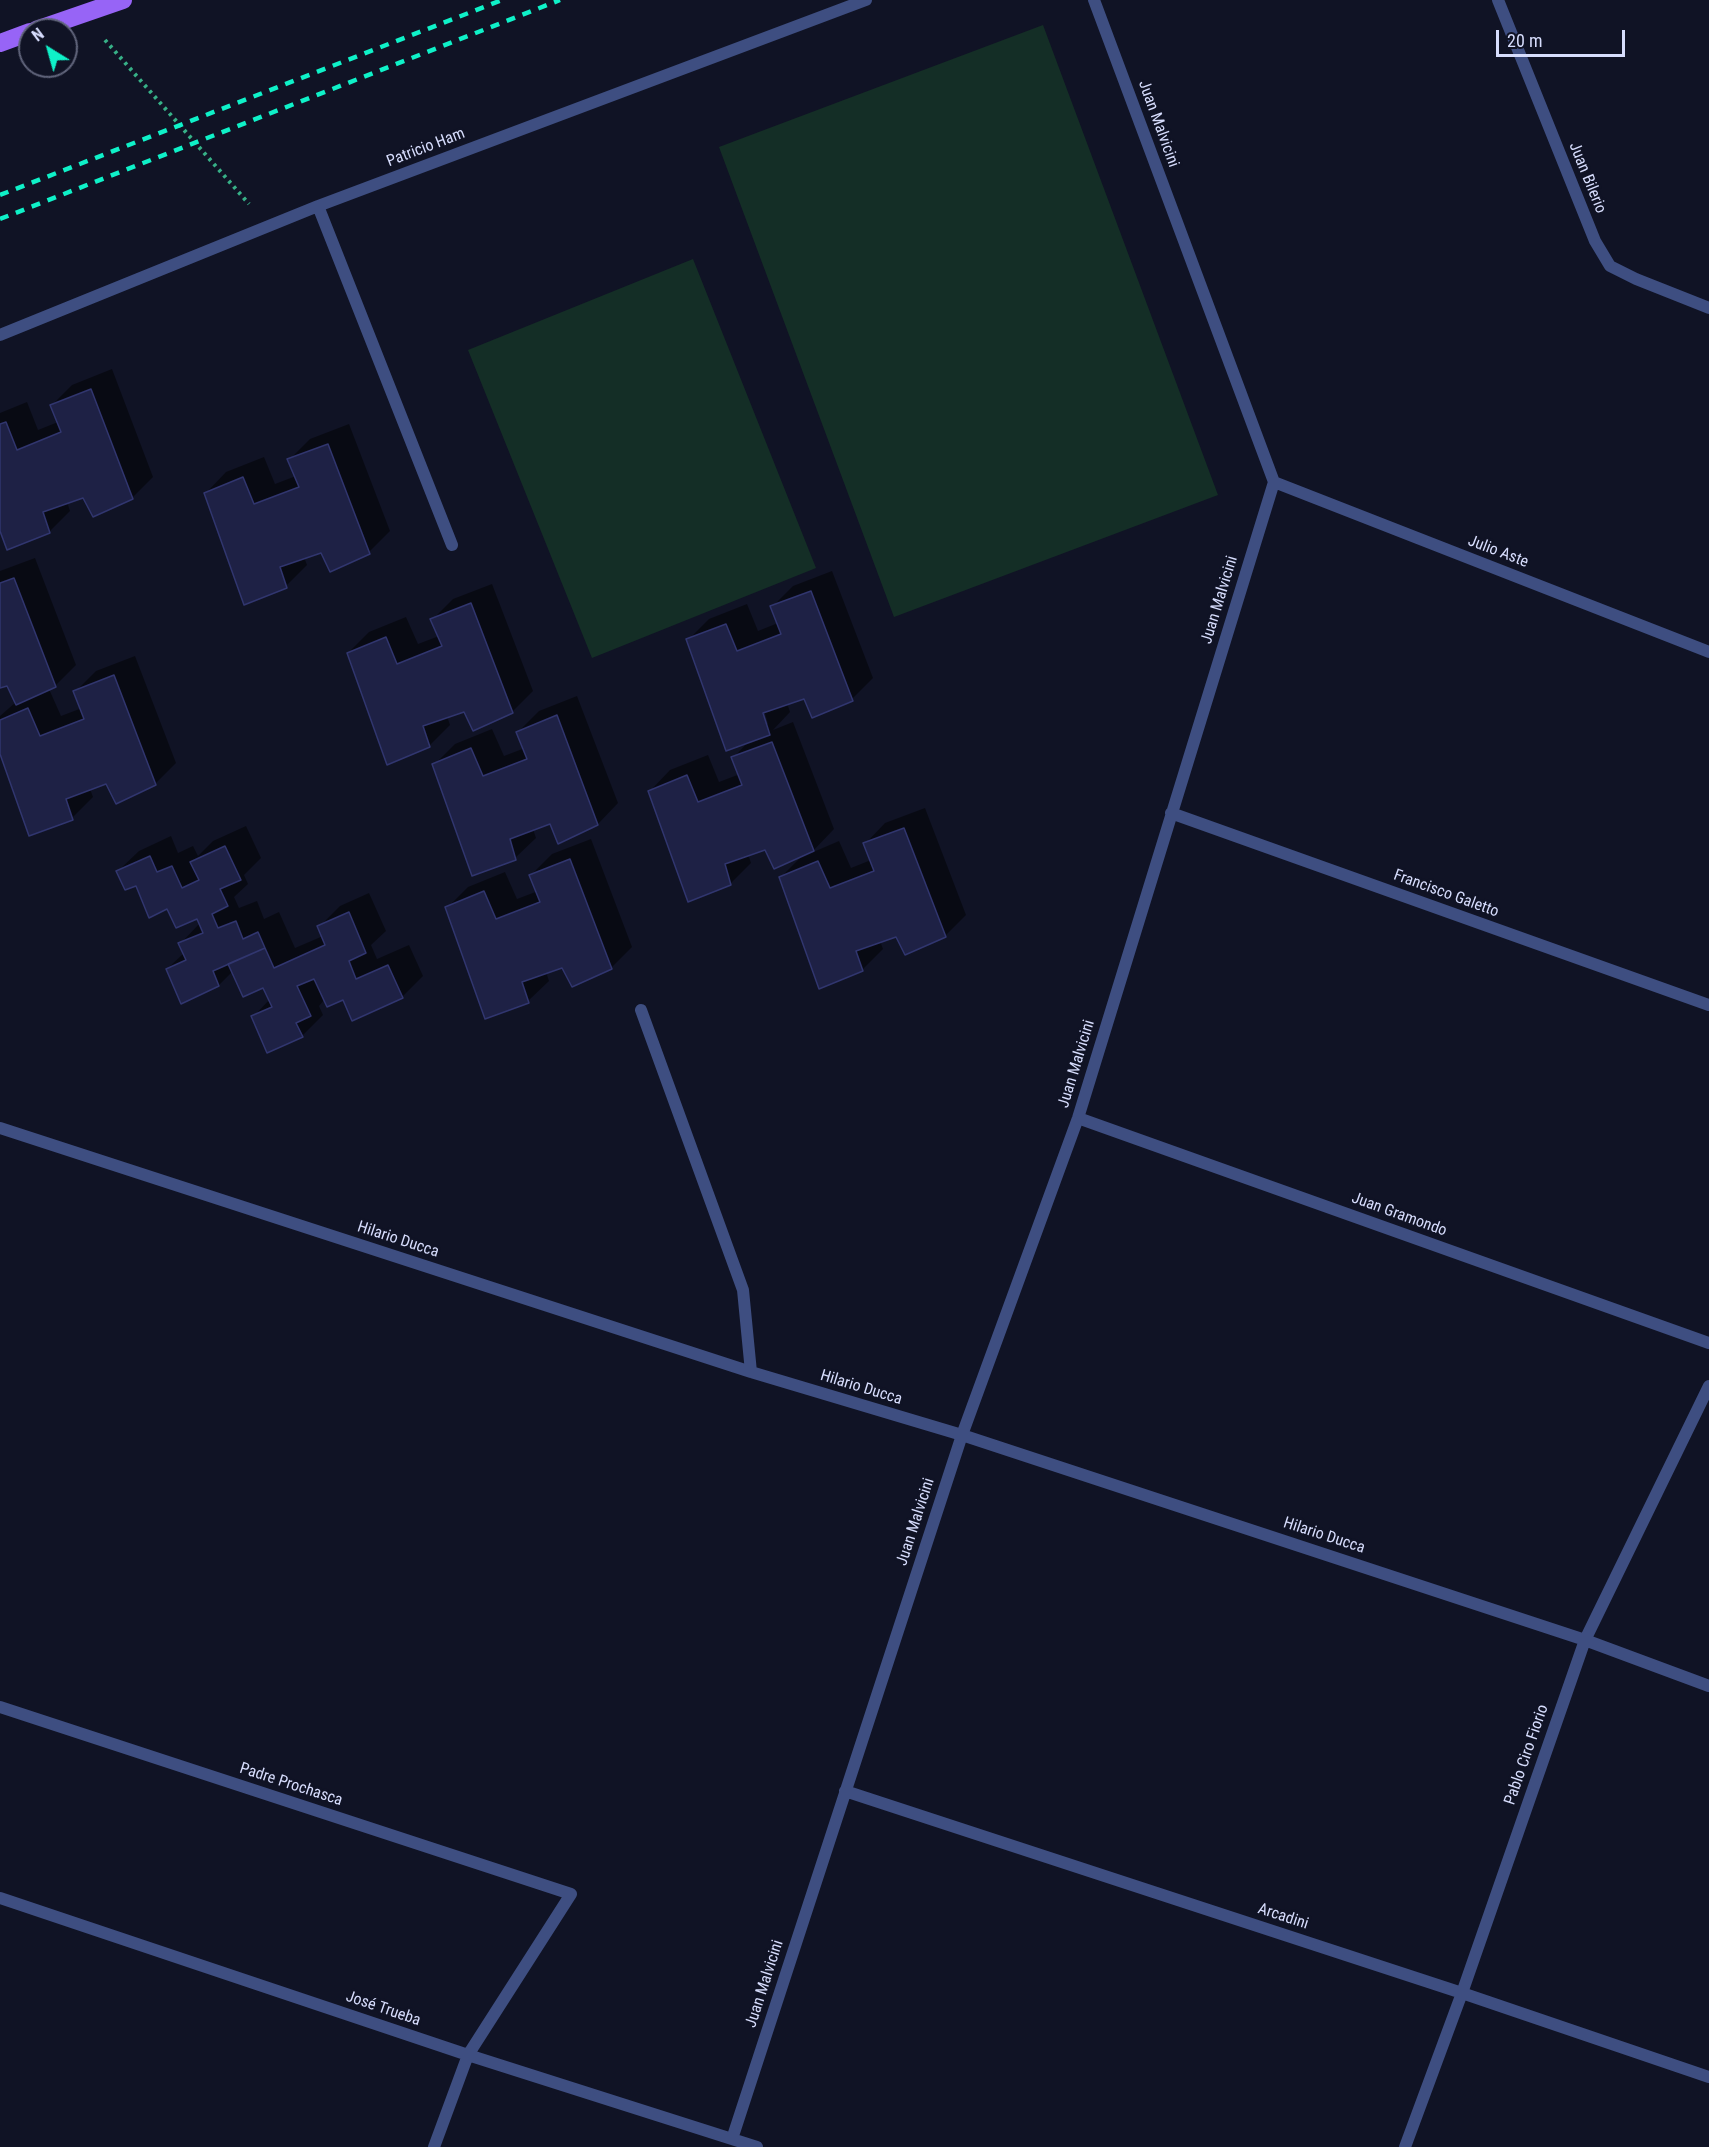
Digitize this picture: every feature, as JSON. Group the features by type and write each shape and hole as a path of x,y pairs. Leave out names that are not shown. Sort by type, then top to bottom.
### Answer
{"main road":[{"path":"71,18 123,0"},
{"path":"0,43 18,36"}],"street":[{"name":"Patricio Ham","path":"0,335 318,206 866,0"},
{"name":"Juan Malvicini","path":"732,2139 962,1435 1078,1118 1274,482 1094,0"},
{"name":"Juan Bilerio","path":"1498,0 1595,241 1610,266 1636,279 1709,308"},
{"path":"318,206 452,546"},
{"name":"Julio Aste","path":"1274,482 1709,652"},
{"name":"Francisco Galetto","path":"1171,813 1709,1005"},
{"path":"641,1010 743,1290 751,1372"},
{"name":"Juan Gramondo","path":"1078,1118 1709,1343"},
{"name":"Hilario Ducca","path":"0,1128 751,1372 962,1435 1585,1640 1709,1686"},
{"name":"Pablo Ciro Fiorio","path":"1405,2147 1462,1993 1585,1640 1709,1386"},
{"name":"Padre Prochasca","path":"0,1707 571,1894 468,2055"},
{"name":"Arcadini","path":"845,1791 1462,1993 1709,2077"},
{"name":"José Trueba","path":"0,1898 468,2055 757,2147"},
{"path":"434,2147 468,2055"}],"path":[{"path":"99,33 268,226"}],"green space":[{"path":"1043,25 1218,495 894,617 719,147"},
{"path":"693,259 816,568 592,658 468,350"}],"building":[{"path":"91,389 133,499 93,517 83,498 43,512 50,533 7,550 0,531 0,424 6,422 17,450 61,432 50,405"},
{"path":"328,444 370,554 330,572 321,553 280,567 287,588 244,605 204,493 243,477 254,504 299,487 287,459"},
{"path":"14,578 56,687 16,705 7,686 0,688 0,583"},
{"path":"811,591 853,701 812,718 804,699 763,713 770,735 726,751 686,639 726,624 737,651 781,634 770,606"},
{"path":"471,603 513,713 473,731 464,712 423,726 430,747 387,765 347,653 386,637 397,664 442,646 430,619"},
{"path":"114,675 156,785 116,804 106,784 66,799 73,820 29,836 0,754 0,720 28,708 40,736 84,719 73,691"},
{"path":"557,715 598,825 558,844 550,824 510,839 516,860 472,876 432,764 471,748 483,776 527,759 516,732"},
{"path":"772,742 814,851 774,869 765,850 725,864 731,885 688,902 648,791 687,775 698,802 742,785 731,757"},
{"path":"904,828 946,937 905,955 896,937 856,951 863,971 819,989 779,877 818,861 830,888 874,871 863,843"},
{"path":"225,846 241,880 220,889 228,906 212,914 218,928 236,921 243,939 258,932 265,948 213,971 219,986 181,1004 166,969 186,960 178,943 203,933 197,919 176,928 167,909 149,918 136,886 125,890 116,871 150,856 157,872 172,866 182,888 199,880 190,862"},
{"path":"570,859 612,969 572,987 562,968 522,982 529,1003 485,1019 445,907 484,891 496,919 540,902 529,875"},
{"path":"349,912 366,953 349,961 356,979 388,965 403,998 352,1021 343,1000 327,1007 314,979 297,986 311,1016 296,1023 303,1037 267,1053 251,1016 272,1007 263,988 243,997 228,964 265,948 274,968 325,945 317,926"}],"railway":[{"path":"0,195 502,0"},
{"path":"0,219 560,0"}]}
